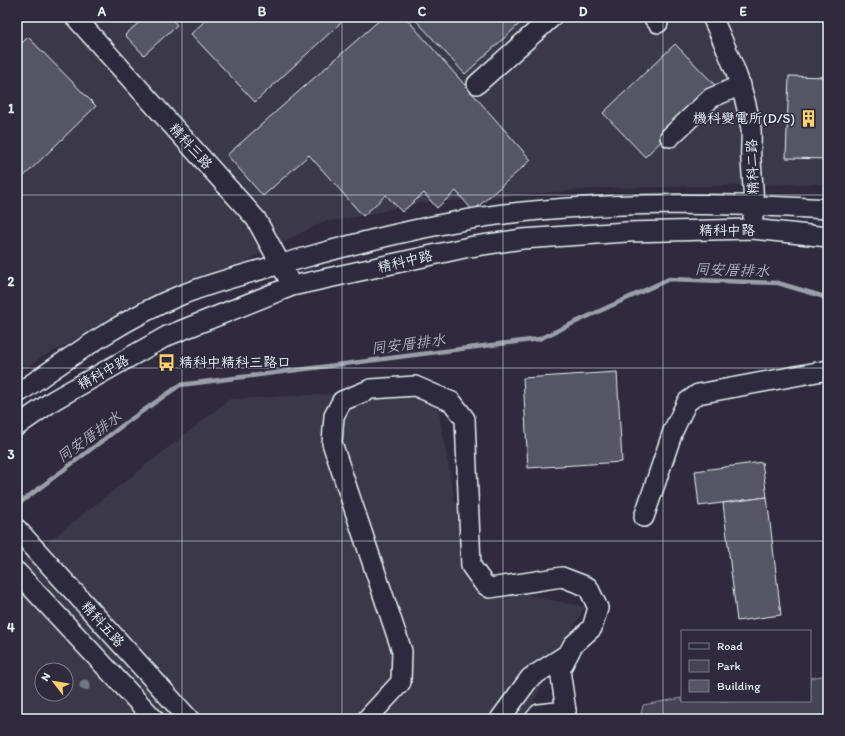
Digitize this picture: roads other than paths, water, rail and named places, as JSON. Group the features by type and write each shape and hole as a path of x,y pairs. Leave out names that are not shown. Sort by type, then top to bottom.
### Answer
{"street":[{"name":"精科三路","path":"75,17 256,219 282,264 292,286"},
{"path":"476,84 552,17"},
{"name":"精科二路","path":"712,17 734,64 747,104 751,132 750,154 754,206 752,229"},
{"path":"670,137 712,98 741,85"},
{"name":"精科中路","path":"17,394 83,348 132,318 181,295 282,264 384,237 449,223 503,214 556,209 754,206 828,209"},
{"name":"精科中路","path":"17,426 54,400 168,336 292,286 469,247 522,239 627,232 752,229 828,237"},
{"path":"644,517 673,431 687,402 698,394 828,370"},
{"path":"367,719 401,682 402,651 332,443 334,416 342,400 370,389 415,386 452,402 465,419 472,566 484,584 490,588 562,578 588,587 598,608 592,628 573,645 560,670 564,715 539,714 535,719"},
{"name":"精科五路","path":"17,529 189,719"},
{"name":"精科五路","path":"17,572 154,719"},
{"path":"500,719 530,678 570,652"}],"waterway":[{"name":"同安厝排水","path":"17,505 127,422 180,385 539,339 669,279 778,283 828,298"}],"place":[{"name":"機科變電所(D/S)","path":"808,118"},
{"name":"精科中精科三路口","path":"166,362"}]}
